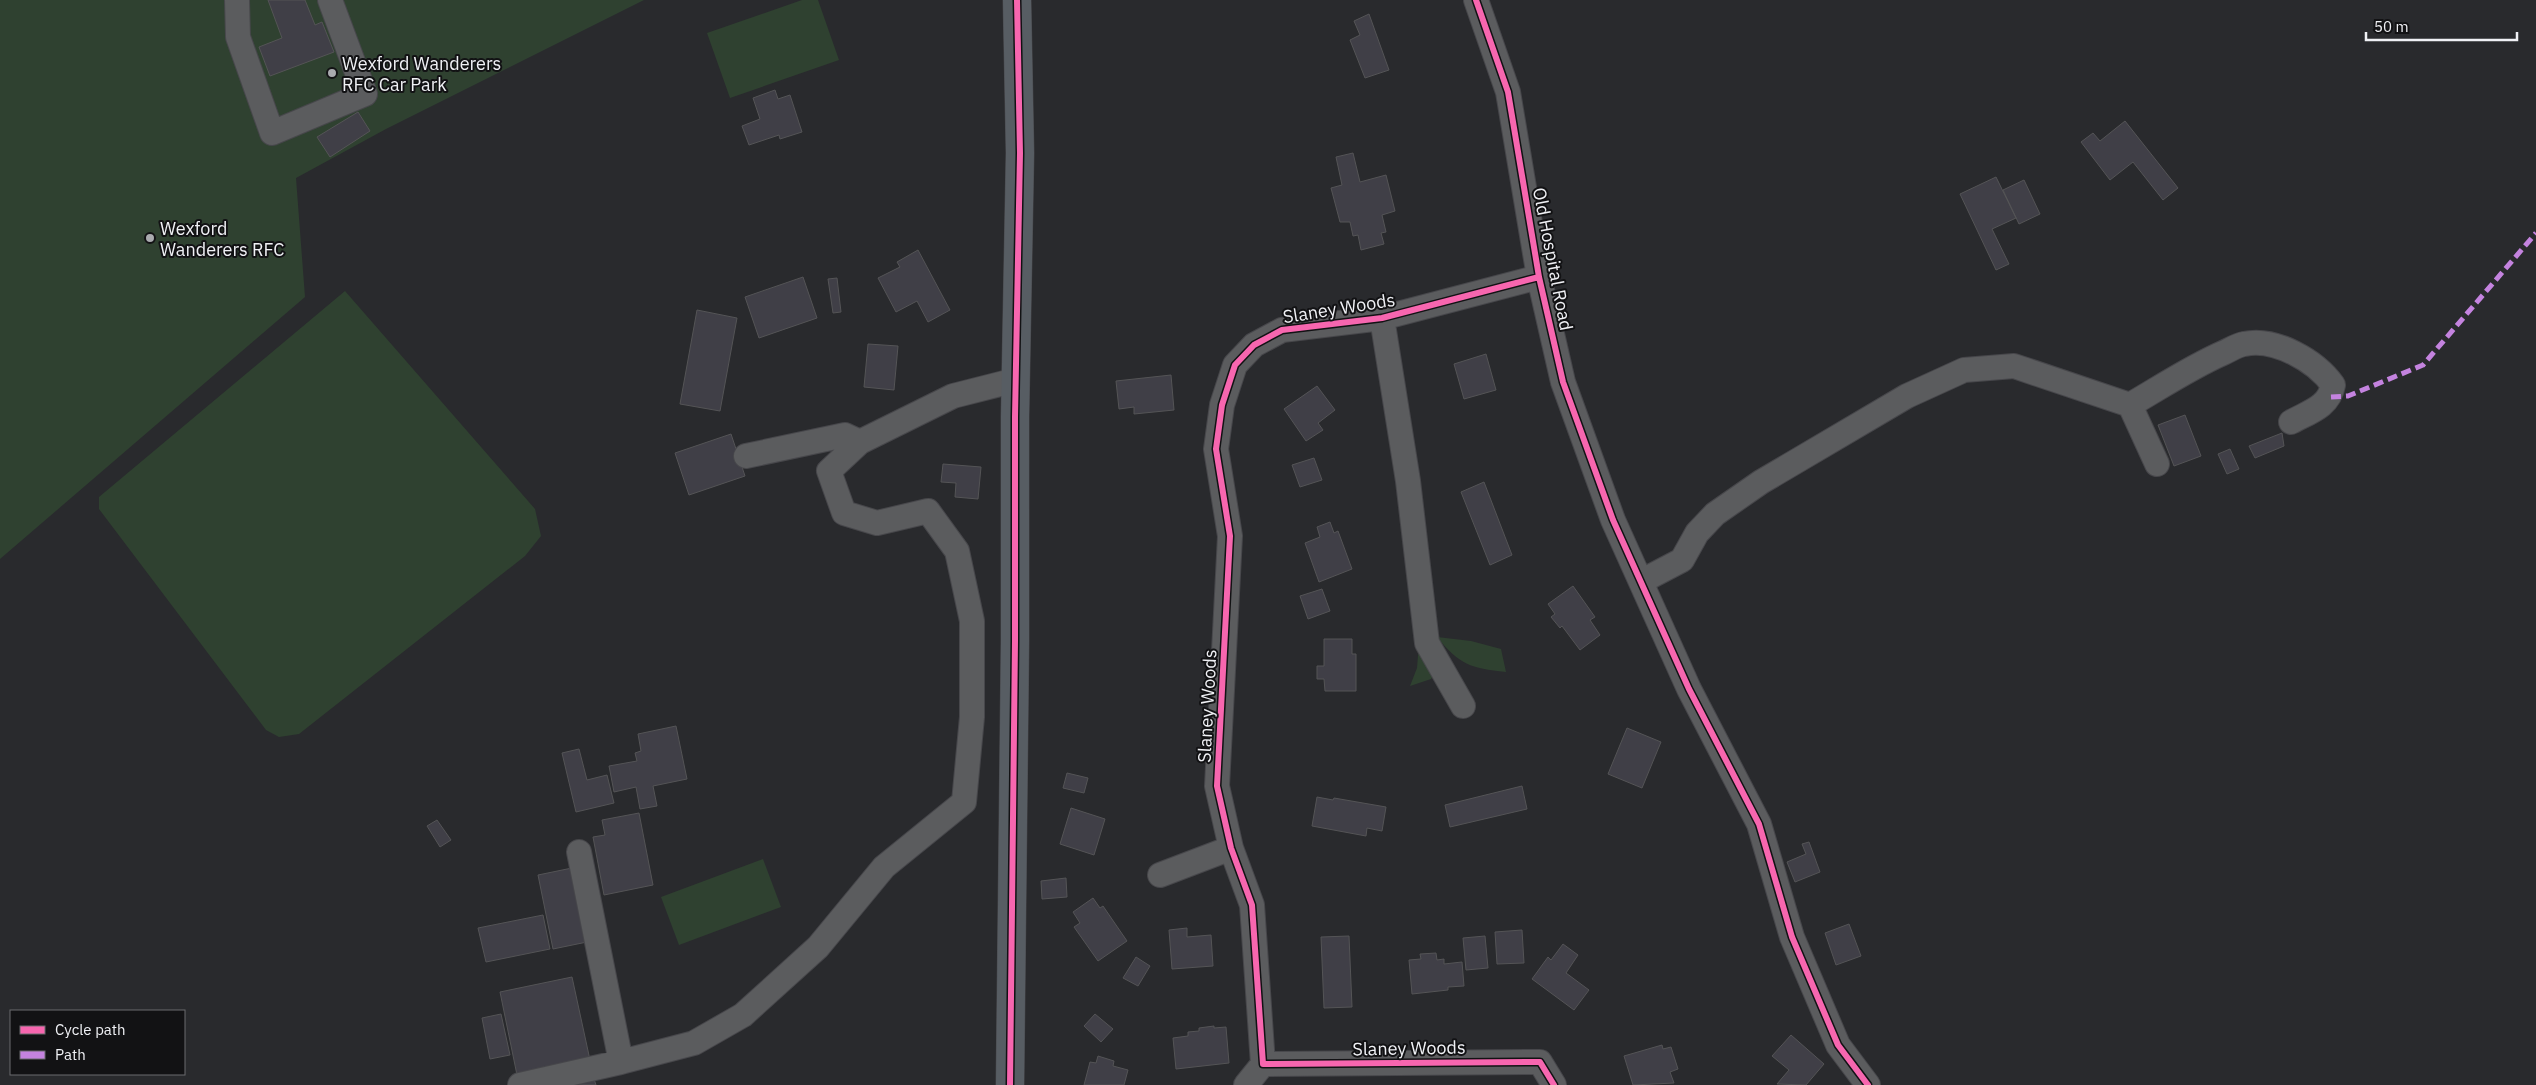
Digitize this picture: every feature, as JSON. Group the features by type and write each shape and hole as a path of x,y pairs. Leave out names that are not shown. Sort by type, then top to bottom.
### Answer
{"main road":[{"path":"1010,1085 1016,380 1020,152 1016,0"}],"street":[{"path":"236,0 238,37 272,134 365,94 330,0"},
{"name":"Old Hospital Road","path":"1476,0 1508,92 1539,277 1563,382 1613,520 1689,689 1759,824 1792,937 1838,1045 1868,1085"},
{"name":"Slaney Woods","path":"1539,277 1382,318 1282,330 1254,345 1235,365 1222,405 1216,449 1230,536 1217,786 1231,848 1252,905 1263,1064 1540,1062 1554,1085"},
{"name":"Slaney Woods","path":"1382,318 1408,481 1427,643 1463,706"},
{"path":"2130,405 2205,361 2244,344 2277,346 2303,358 2322,371 2333,385 2331,397 2321,407 2291,422"},
{"path":"1642,582 1682,560 1697,533 1715,514 1762,482 1907,396 1964,370 2014,366 2130,405 2157,464"},
{"path":"520,1085 694,1043 743,1015 818,947 884,867 964,802 972,717 972,621 957,551 928,511 877,523 844,513 829,471 860,442 953,396 1016,380"},
{"path":"746,456 845,436 860,442"},
{"path":"1160,875 1231,848"},
{"path":"579,852 621,1062"},
{"path":"1246,1085 1263,1064"}],"green space":[{"name":"Wexford Wanderers RFC","path":"0,0 644,0 386,129 296,178 305,297 0,559"},
{"path":"802,0 818,0 839,60 730,98 707,33"},
{"path":"345,291 535,509 541,536 525,556 299,734 279,737 266,730 99,509 99,497"},
{"path":"1437,637 1471,641 1501,649 1506,672 1483,669 1467,664 1452,654"},
{"path":"1419,643 1435,673 1431,679 1410,686 1417,668"},
{"path":"763,859 781,907 679,945 661,897"}],"building":[{"path":"268,0 305,0 315,25 322,22 334,52 270,76 259,47 282,38"},
{"path":"1369,14 1389,70 1365,78 1350,40 1360,35 1354,21"},
{"path":"775,90 778,99 790,95 802,132 780,139 779,135 749,145 742,126 760,119 753,98"},
{"path":"358,112 370,131 330,157 317,137"},
{"path":"2125,121 2178,188 2163,200 2133,162 2110,180 2081,142 2093,133 2100,141"},
{"path":"1353,153 1360,182 1386,175 1395,211 1382,215 1386,232 1381,233 1384,244 1361,250 1358,235 1353,236 1350,222 1340,222 1331,188 1342,185 1336,157"},
{"path":"1996,177 2016,218 1992,229 2009,264 1996,270 1960,194"},
{"path":"2024,180 2040,214 2019,224 2003,190"},
{"path":"918,250 950,310 928,322 917,301 896,312 878,278 900,267 897,262"},
{"path":"803,277 817,318 759,338 745,297"},
{"path":"837,278 841,312 833,313 828,279"},
{"path":"697,310 737,318 720,411 680,404"},
{"path":"868,344 898,346 894,390 864,387"},
{"path":"1486,354 1496,390 1464,399 1454,364"},
{"path":"1171,375 1174,410 1134,414 1134,407 1119,409 1116,381"},
{"path":"1317,386 1335,410 1318,423 1323,430 1306,441 1284,409"},
{"path":"2185,415 2201,456 2174,466 2158,425"},
{"path":"2282,433 2284,446 2255,458 2249,446"},
{"path":"731,434 745,476 689,495 675,453"},
{"path":"2230,449 2239,469 2227,474 2218,454"},
{"path":"1314,458 1322,480 1300,487 1292,465"},
{"path":"943,464 981,467 978,499 955,497 956,483 941,482"},
{"path":"1484,482 1512,555 1490,565 1461,492"},
{"path":"1330,522 1334,533 1338,531 1352,569 1319,582 1305,543 1320,537 1317,527"},
{"path":"1573,586 1595,617 1590,620 1600,635 1580,650 1562,626 1560,628 1551,617 1555,614 1548,604"},
{"path":"1322,589 1330,611 1308,619 1300,596"},
{"path":"1324,639 1352,639 1352,654 1356,654 1356,691 1325,691 1324,679 1317,679 1317,666 1324,666"},
{"path":"676,726 687,779 653,786 657,806 640,809 636,787 614,792 609,766 637,761 635,753 641,751 638,734"},
{"path":"1627,728 1661,742 1642,788 1608,774"},
{"path":"579,749 587,780 607,775 614,803 576,812 562,753"},
{"path":"1067,773 1088,778 1084,793 1063,788"},
{"path":"1522,786 1527,809 1450,827 1445,805"},
{"path":"1317,797 1386,807 1382,831 1367,828 1366,836 1312,826"},
{"path":"1071,808 1105,819 1094,855 1060,844"},
{"path":"639,813 653,885 604,895 593,837 605,835 602,820"},
{"path":"437,820 451,840 440,847 427,826"},
{"path":"1809,842 1820,872 1795,882 1787,862 1806,854 1802,844"},
{"path":"572,868 587,942 553,949 538,875"},
{"path":"1066,878 1067,897 1042,899 1041,881"},
{"path":"1093,898 1100,908 1103,906 1127,941 1098,961 1074,927 1080,923 1073,912"},
{"path":"543,915 550,949 486,962 478,928"},
{"path":"1849,924 1861,956 1836,965 1825,933"},
{"path":"1187,928 1187,937 1211,935 1213,966 1172,969 1169,930"},
{"path":"1522,930 1524,963 1497,964 1495,932"},
{"path":"1349,936 1352,1007 1324,1008 1321,937"},
{"path":"1485,936 1488,968 1466,970 1463,938"},
{"path":"1563,944 1578,955 1566,973 1589,990 1574,1010 1532,979 1548,957 1551,960"},
{"path":"1436,953 1437,960 1444,959 1444,964 1462,962 1464,986 1448,987 1448,990 1412,994 1409,960 1421,959 1420,954"},
{"path":"1136,957 1150,966 1138,986 1123,978"},
{"path":"572,977 590,1060 517,1075 500,992"},
{"path":"501,1014 510,1055 490,1059 482,1018"},
{"path":"1095,1014 1113,1029 1101,1042 1084,1026"},
{"path":"1214,1026 1214,1028 1226,1027 1229,1063 1176,1069 1173,1038 1188,1036 1188,1032 1199,1031 1199,1028"},
{"path":"1791,1035 1824,1064 1806,1085 1777,1084 1789,1070 1772,1056"},
{"path":"1662,1045 1663,1049 1671,1047 1678,1069 1670,1072 1674,1083 1633,1085 1624,1056"},
{"path":"1098,1056 1114,1061 1113,1066 1128,1070 1124,1085 1084,1085 1090,1062 1096,1063"},
{"path":"594,1079 596,1085 568,1085"}],"marked path":[{"path":"2331,397 2348,396 2423,365 2536,233"}],"cycle path":[{"path":"1010,1085 1015,641 1015,417 1020,153 1017,0"},
{"path":"1476,0 1508,92 1539,277 1563,382 1613,520 1689,689 1759,824 1792,937 1838,1045 1868,1085"},
{"path":"1539,277 1382,318 1282,330 1254,345 1235,365 1222,405 1216,449 1230,536 1217,786 1231,848 1252,905 1263,1064 1540,1062 1554,1085"}],"place":[{"name":"Wexford Wanderers RFC Car Park","path":"332,73"},
{"name":"Wexford Wanderers RFC","path":"150,238"}]}
